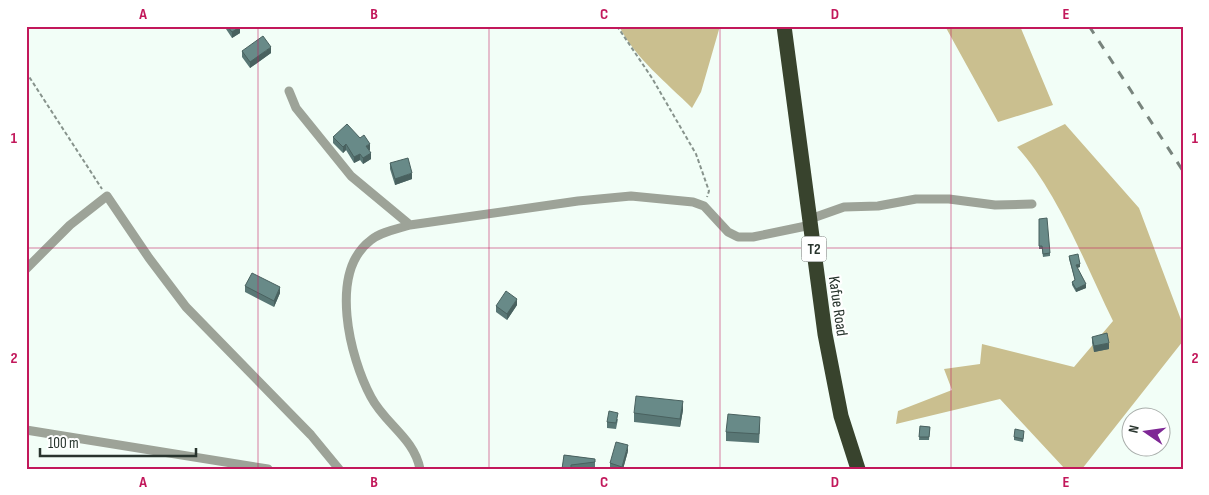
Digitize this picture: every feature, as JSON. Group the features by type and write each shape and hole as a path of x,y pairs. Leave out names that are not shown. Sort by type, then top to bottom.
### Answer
{"highway":[{"name":"Kafue Road","path":"784,26 825,334 842,416 858,469"}],"street":[{"path":"288,91 296,108 351,176 410,225"},
{"path":"26,269 70,225 107,196 149,258 186,307 311,435 339,469"},
{"path":"420,469 414,450 371,398 355,351 347,317 345,293 352,267 358,254 371,240 390,230 410,225 578,201 631,196 693,202 704,206 728,232 738,237 753,237 811,222 844,207 878,206 916,199 949,199 995,205 1032,204"},
{"path":"26,430 268,469"}],"path":[{"path":"616,26 652,78 696,154 709,191 704,206"},
{"path":"26,72 107,196"}],"shaded area":[{"path":"619,26 720,26 701,92 692,108 662,80 634,49"},
{"path":"945,26 1020,26 1053,105 998,122"},
{"path":"1065,124 1139,208 1183,325 1183,341 1130,408 1122,408 1122,418 1082,469 1065,469 1000,399 896,424 898,411 952,390 944,369 980,364 982,344 1074,367 1113,321 1082,254 1046,185 1017,147"}],"building":[{"path":"227,26 239,26 240,27 232,32"},
{"path":"263,36 271,47 250,62 242,51"},
{"path":"347,124 360,138 364,135 370,144 366,146 371,153 363,158 360,154 354,157 346,144 343,147 333,137"},
{"path":"408,158 412,173 395,179 390,163"},
{"path":"1047,218 1050,253 1043,254 1042,246 1039,246 1039,219"},
{"path":"1078,254 1080,264 1076,265 1086,284 1076,289 1072,282 1075,280 1069,256"},
{"path":"252,273 280,287 274,301 245,286"},
{"path":"506,291 517,299 507,314 496,306"},
{"path":"1107,333 1109,343 1094,346 1092,337"},
{"path":"636,396 683,401 680,419 634,413"},
{"path":"609,411 618,413 616,423 607,422"},
{"path":"728,414 760,417 759,434 726,432"},
{"path":"920,426 930,427 929,437 919,437"},
{"path":"1015,429 1024,431 1023,439 1014,437"},
{"path":"616,442 628,445 622,467 610,463"},
{"path":"564,455 595,459 595,462 571,465 571,469 562,469"}],"railway":[{"path":"1089,26 1183,171"}]}
